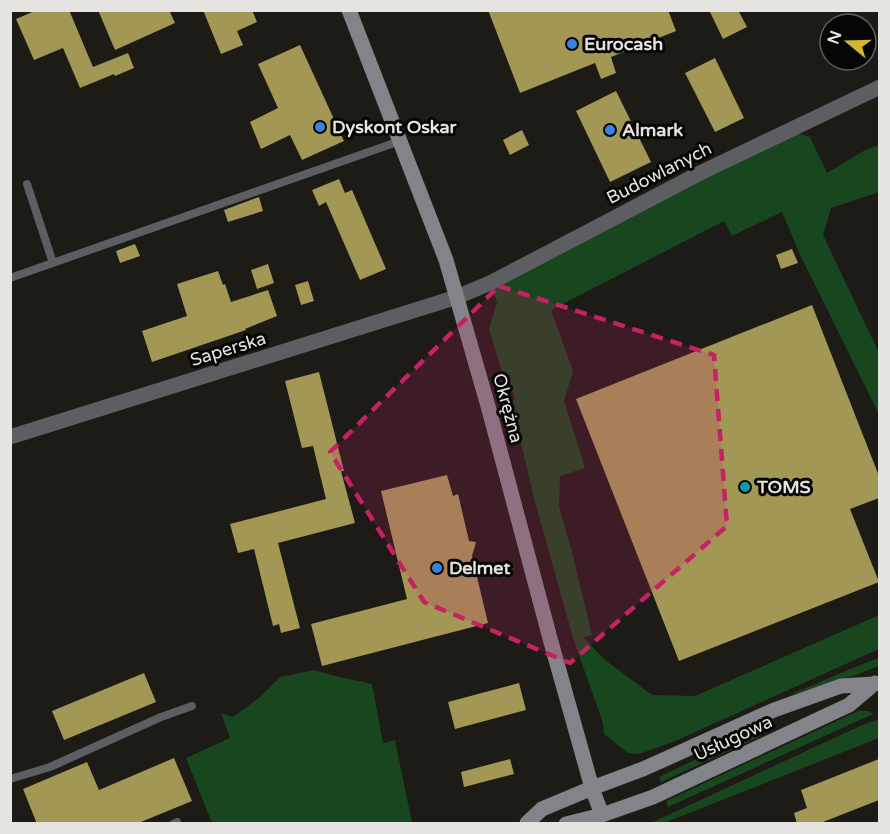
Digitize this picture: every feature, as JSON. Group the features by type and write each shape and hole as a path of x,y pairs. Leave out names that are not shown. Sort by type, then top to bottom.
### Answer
{"street":[{"name":"Okrężna","path":"349,10 439,240 457,297 592,788 604,819"},
{"name":"Budowlanych","path":"457,297 490,283 700,173 879,87"},
{"name":"Saperska","path":"10,437 457,297"},
{"name":"Usługowa","path":"527,824 542,809 643,769 774,710 841,686 877,683"},
{"name":"Usługowa","path":"566,824 604,819 653,797 849,705 877,683"}],"lane":[{"path":"10,278 400,141"},
{"path":"27,184 53,263"},
{"path":"10,779 50,766 161,717 192,706"}],"highlighted area":[{"path":"499,286 714,355 727,526 570,663 424,602 330,452"}],"green space":[{"path":"789,131 810,137 827,173 865,150 879,145 879,192 831,208 823,235 879,353 879,414 801,257 782,212 732,236 724,221 551,310 573,371 564,401 585,468 560,476 559,507 592,635 583,637 605,660 652,695 695,696 879,615 879,649 673,742 639,754 628,753 604,734 603,723 573,638 534,498 511,401 515,400 512,391 508,391 489,329 497,302 490,283"},
{"path":"879,658 879,666 787,696 855,667"},
{"path":"314,670 372,684 383,743 395,740 412,823 212,823 186,758 230,738 221,713 233,717 260,697 280,677"},
{"path":"858,711 869,711 873,714 668,807 666,801"},
{"path":"879,719 879,738 664,823 651,823 860,726"},
{"path":"755,731 759,737 661,782 659,777"}],"building":[{"path":"37,10 69,10 93,67 128,53 134,68 80,88 63,48 34,60 16,19"},
{"path":"98,10 169,10 175,23 115,50"},
{"path":"203,10 252,10 257,22 237,31 243,45 221,54"},
{"name":"Eurocash","path":"488,10 668,10 676,31 611,57 616,73 601,79 595,63 520,93"},
{"path":"709,10 738,10 747,27 723,39"},
{"path":"300,45 344,141 302,160 290,135 261,149 250,122 278,108 258,64"},
{"path":"715,58 744,118 715,132 685,73"},
{"name":"Almark","path":"616,91 651,162 610,182 576,111"},
{"path":"522,130 529,145 510,155 503,140"},
{"path":"339,179 345,193 352,190 386,269 360,280 326,202 319,206 312,190"},
{"path":"259,197 263,211 228,222 224,210"},
{"path":"135,244 140,256 120,263 116,251"},
{"path":"792,249 798,263 781,269 776,255"},
{"path":"268,264 274,283 257,289 251,270"},
{"path":"218,271 231,302 268,290 277,316 246,330 152,362 142,331 187,316 177,284"},
{"path":"308,281 314,301 301,305 295,285"},
{"name":"TOMS","path":"812,305 879,476 879,498 850,509 879,582 679,661 576,399"},
{"path":"319,372 355,523 278,543 300,628 281,633 279,624 273,626 254,549 238,553 230,524 326,499 313,446 302,448 285,381"},
{"path":"447,475 453,496 458,494 469,541 476,542 472,556 488,623 322,666 311,624 407,599 381,491"},
{"path":"144,673 156,702 64,740 52,711"},
{"path":"519,683 526,710 455,729 448,702"},
{"path":"174,758 192,801 136,824 37,824 23,789 87,762 99,790"},
{"path":"510,759 514,774 464,787 461,772"},
{"path":"879,759 879,800 818,824 797,824 794,813 807,808 801,790"}],"place":[{"name":"Eurocash","path":"572,44"},
{"name":"Dyskont Oskar","path":"320,127"},
{"name":"Almark","path":"610,130"},
{"name":"TOMS","path":"745,487"},
{"name":"Delmet","path":"437,568"}]}
